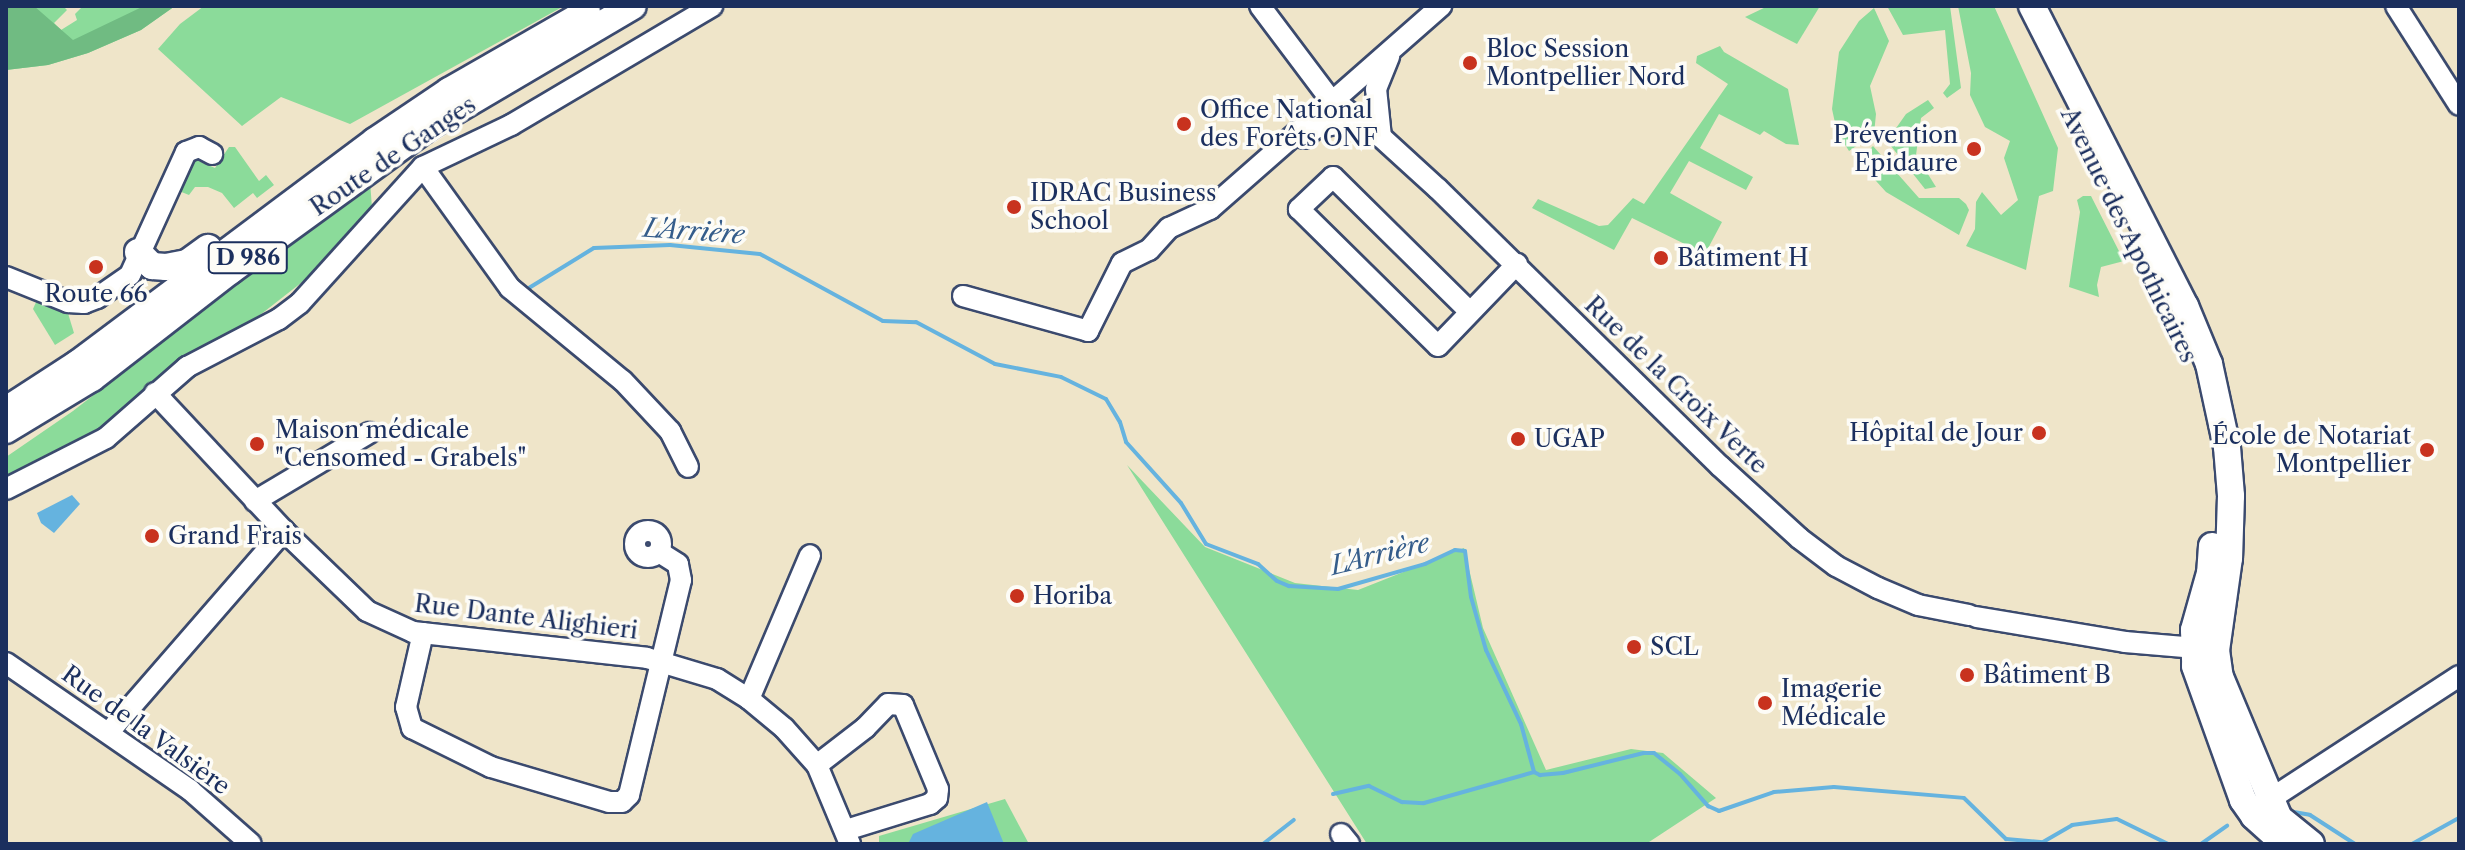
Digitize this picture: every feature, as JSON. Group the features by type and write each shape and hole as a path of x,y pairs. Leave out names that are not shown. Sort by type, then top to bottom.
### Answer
{"main road":[{"name":"Route de Ganges","path":"6,410 77,364 240,239 449,91 597,6"},
{"name":"Route de Ganges","path":"6,430 92,378 230,271 431,125 633,6"},
{"name":"Avenue des Apothicaires","path":"2016,6 2147,263 2197,377 2215,475 2215,517 2202,691 2243,800 2276,841"},
{"name":"Avenue des Apothicaires","path":"2032,6 2179,294 2209,364 2227,447 2231,496 2229,558 2204,648 2220,677 2269,800 2279,818 2311,844"},
{"path":"138,252 152,266 166,267 187,263 223,238 240,239"},
{"name":"Avenue des Apothicaires","path":"2269,800 2276,841"}],"street":[{"path":"6,489 106,438 187,367 279,319 300,303 423,167 511,125 712,6"},
{"name":"Rue de la Croix Verte","path":"1260,6 1320,87 1381,137 1517,264 1702,449 1799,538 1836,566 1918,605 2125,642 2204,648"},
{"path":"963,296 1088,331 1122,263 1149,250 1169,228 1210,209 1441,6"},
{"path":"2396,6 2459,105"},
{"path":"1381,137 1376,89 1390,54"},
{"path":"1276,153 1300,141 1315,128 1359,120"},
{"path":"6,277 57,299 84,303 124,280 134,267 138,252 186,152 199,147 212,154"},
{"path":"423,167 510,288 623,381 670,431 688,467"},
{"path":"1469,311 1333,177 1299,209 1438,346 1517,264"},
{"name":"Rue Dante Alighieri","path":"155,393 284,531 367,611 391,624 423,633 660,661 717,679 749,699 784,728 817,765 848,837"},
{"path":"255,501 369,433"},
{"path":"109,732 284,531"},
{"path":"423,633 406,707 412,728 491,767 609,802 622,802 629,795 681,580 678,564 659,552"},
{"path":"749,699 810,555"},
{"name":"Rue de la Valsière","path":"6,663 190,790 251,844"},
{"path":"2269,800 2459,676"},
{"path":"817,765 865,728 888,704 903,705 938,789 937,798 930,804 848,837"}],"green space":[{"path":"6,6 63,6 67,10 54,23 61,30 77,20 75,14 83,6 175,6 141,30 88,53 48,65 6,70"},
{"path":"6,6 34,6 73,40 144,6 175,6 141,30 88,53 48,65 6,70"},
{"path":"204,6 564,6 350,124 281,97 242,126 158,49 180,24"},
{"path":"1768,6 1820,6 1797,44 1745,17"},
{"path":"1887,6 1950,6 1961,88 1947,98 1943,93 1950,84 1945,30 1903,35"},
{"path":"1958,6 1994,6 2058,148 2053,191 2039,196 2026,270 1966,246 1975,229 1976,202 1982,192 2001,215 2018,200 2004,158 2010,141 1985,127 1970,95 1971,73"},
{"path":"1874,8 1889,41 1870,86 1876,114 1874,134 1849,151 1837,132 1832,109 1839,52 1859,21"},
{"path":"1720,46 1724,52 1788,89 1799,145 1786,144 1764,131 1760,135 1719,114 1700,148 1753,177 1746,190 1689,161 1670,193 1722,222 1705,254 1632,218 1614,250 1532,208 1538,199 1599,226 1608,225 1633,198 1644,204 1728,84 1696,63 1697,56"},
{"path":"1928,100 1934,108 1921,118 1916,155 1936,187 1925,189 1887,141 1906,114"},
{"path":"1873,146 1919,198 1959,198 1966,204 1969,210 1959,235 1886,192 1858,161"},
{"path":"229,147 235,147 259,181 266,175 274,185 257,198 253,193 234,208 222,193 208,187 195,187 189,195 174,189 189,160 194,159 215,168"},
{"path":"370,181 372,208 306,279 260,315 180,359 115,419 6,479 6,457 73,411"},
{"path":"2091,196 2124,261 2101,267 2097,285 2099,297 2069,287 2080,212 2077,200"},
{"path":"37,300 67,310 74,333 55,345 33,309"},
{"path":"1127,465 1205,547 1295,583 1358,590 1464,548 1483,628 1546,770 1631,749 1663,753 1716,798 1646,844 1367,844"},
{"path":"1005,799 1029,844 879,844 879,836"}],"water":[{"path":"72,495 80,504 54,533 41,523 37,513"},
{"path":"987,802 1004,844 908,844 913,834"}],"waterway":[{"name":"L'Arrière","path":"524,291 594,248 670,245 760,254 883,321 916,322 995,364 1061,377 1106,399 1120,422 1126,442 1181,503 1206,544 1258,564 1277,581 1289,586 1338,589 1425,564 1455,550 1465,551 1471,597 1486,650 1521,724 1534,772"},
{"name":"L'Arrière","path":"1333,794 1369,786 1402,802 1424,803 1534,772 1540,775 1563,773 1654,753 1680,774 1708,806 1719,811 1774,792 1834,787 1964,798 2006,839 2043,842 2072,825 2117,819 2168,844"},
{"name":"L'Arrière","path":"2288,811 2310,815 2355,844"},
{"path":"2412,844 2459,818"},
{"path":"1263,844 1294,820"},
{"name":"L'Arrière","path":"2201,844 2227,826"}],"place":[{"name":"Bloc Session Montpellier Nord","path":"1470,63"},
{"name":"Office National des Forêts ONF","path":"1184,124"},
{"name":"Prévention Epidaure","path":"1974,149"},
{"name":"IDRAC Business School","path":"1014,207"},
{"name":"Bâtiment H","path":"1661,258"},
{"name":"Route 66","path":"96,267"},
{"name":"Hôpital de Jour","path":"2039,433"},
{"name":"UGAP","path":"1518,439"},
{"name":"Maison médicale \"Censomed - Grabels\"","path":"257,444"},
{"name":"École de Notariat Montpellier","path":"2427,450"},
{"name":"Grand Frais","path":"152,536"},
{"name":"Horiba","path":"1017,596"},
{"name":"SCL","path":"1634,647"},
{"name":"Bâtiment B","path":"1967,675"},
{"name":"Imagerie Médicale","path":"1765,703"}]}
